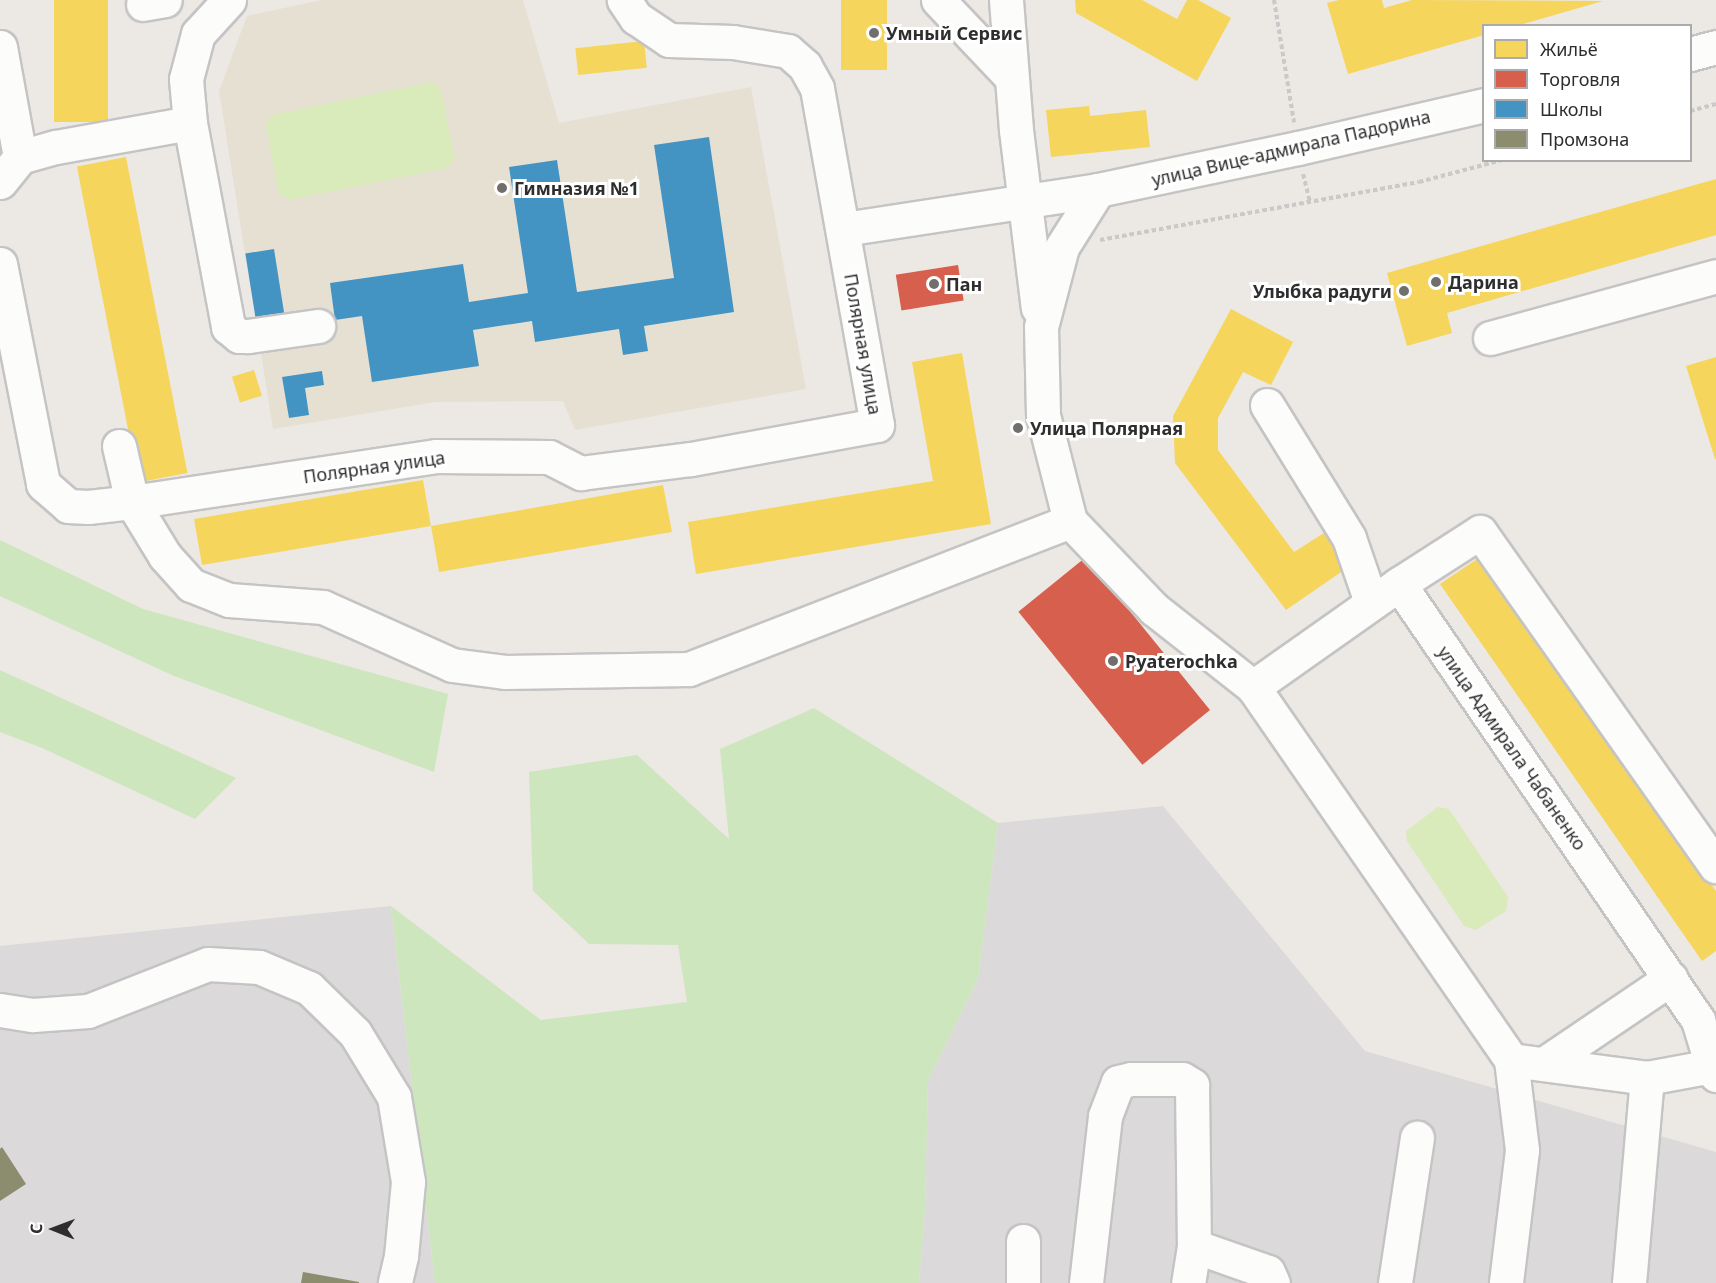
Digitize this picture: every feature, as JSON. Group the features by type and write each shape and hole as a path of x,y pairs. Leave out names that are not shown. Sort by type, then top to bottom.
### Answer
{"street":[{"path":"229,0 198,34 186,79 190,123 228,327 239,336 248,336 318,326"},
{"name":"Полярная улица","path":"0,264 43,484 68,507 132,502 436,456 549,457 581,473 691,459 877,425 844,229 817,88 805,66 788,51 733,42 669,40 636,18 624,0"},
{"path":"939,0 1011,76"},
{"path":"1006,0 1024,201 1041,327 1043,415 1070,521 1154,609 1254,687 1511,1060 1522,1150 1506,1283"},
{"path":"0,47 10,169 56,147 190,123"},
{"path":"1692,53 1716,47"},
{"name":"улица Вице-адмирала Падорина","path":"1098,190 1298,148 1482,105"},
{"path":"844,229 1098,190"},
{"path":"1041,327 1062,247 1098,190"},
{"path":"1490,338 1716,276"},
{"path":"1267,405 1349,538 1371,602"},
{"path":"118,446 132,502 165,556 191,585 229,600 323,607 452,665 505,672 689,669 1070,521"},
{"path":"1254,687 1371,602 1480,532 1716,866"},
{"name":"улица Адмирала Чабаненко","path":"1399,584 1671,978 1707,1023 1714,1071"},
{"path":"0,1010 33,1015 88,1011 208,964 259,967 309,988 356,1033 394,1096 408,1182 401,1256 395,1283"},
{"path":"1544,1064 1671,978"},
{"path":"1511,1060 1647,1078 1714,1071"},
{"path":"1086,1283 1105,1116 1118,1082 1131,1078 1182,1079 1192,1085 1194,1246 1188,1283"},
{"path":"1629,1283 1647,1078"},
{"path":"1395,1283 1417,1138"},
{"path":"1023,1241 1023,1283"},
{"path":"1194,1246 1268,1272 1273,1283"}],"path":[{"path":"1274,0 1298,148 1310,202"},
{"path":"1692,110 1716,104"},
{"path":"1062,247 1419,182 1494,162"}],"shaded area":[{"name":"Гимназия №1","path":"321,0 523,0 559,123 751,87 806,389 575,430 563,401 435,402 273,429 219,91 247,16"},
{"path":"1163,806 1365,1051 1716,1152 1716,1283 919,1283 925,1208 928,1081 978,979 998,823"},
{"path":"391,906 435,1283 0,1283 0,946"}],"green space":[{"path":"432,82 441,89 455,159 447,168 289,200 278,192 266,123 272,115"},
{"path":"0,540 143,609 448,694 434,772 174,676 0,596"},
{"path":"0,670 236,778 195,819 42,748 0,732"},
{"path":"814,708 998,823 978,979 928,1081 925,1208 919,1283 435,1283 391,906 541,1020 687,1002 678,945 589,944 533,891 529,772 637,755 729,839 720,749"},
{"path":"1438,807 1449,809 1508,897 1506,911 1476,930 1464,926 1407,841 1406,831"}],"building: Жильё":[{"path":"54,0 108,0 108,122 54,122"},
{"path":"841,0 887,0 887,70 841,70"},
{"path":"1075,0 1142,0 1177,19 1187,0 1198,0 1231,18 1197,81 1076,13"},
{"path":"1339,0 1382,0 1384,8 1412,0 1603,1 1523,24 1482,24 1482,36 1348,74 1327,3"},
{"path":"644,41 647,68 578,75 575,48"},
{"path":"1089,106 1090,116 1146,110 1150,147 1051,157 1046,110"},
{"path":"126,157 187,473 138,483 77,167"},
{"path":"1716,179 1716,235 1447,313 1452,333 1407,346 1387,273"},
{"path":"1231,309 1293,342 1271,385 1243,372 1218,418 1218,450 1294,552 1324,533 1347,568 1286,610 1175,463 1173,416"},
{"path":"962,353 991,524 696,574 688,522 933,481 912,362"},
{"path":"1716,357 1716,459 1715,459 1686,366"},
{"path":"254,370 262,396 240,403 232,377"},
{"path":"423,480 431,526 202,565 194,519"},
{"path":"663,485 672,532 439,572 431,526"},
{"path":"1483,555 1716,891 1716,951 1702,961 1440,584"}],"building: Торговля":[{"path":"958,265 964,301 901,310 896,275"},
{"name":"Pyaterochka","path":"1086,557 1210,710 1142,765 1018,612"}],"building: Школы":[{"path":"709,137 734,312 644,326 648,351 623,355 619,329 535,342 532,321 473,330 479,366 372,382 362,316 335,320 330,283 463,264 469,302 528,293 509,167 557,160 577,292 674,278 654,145"},
{"path":"274,249 285,317 256,322 245,254"},
{"path":"322,371 324,385 305,388 309,415 289,418 282,377"}],"building: Промзона":[{"path":"2,1147 26,1184 0,1201 0,1149"},
{"path":"303,1272 359,1282 359,1283 301,1283"}],"place":[{"name":"Умный Сервис","path":"874,33"},
{"name":"Гимназия №1","path":"502,188"},
{"name":"Дарина","path":"1436,282"},
{"name":"Пан","path":"934,284"},
{"name":"Улыбка радуги","path":"1404,291"},
{"name":"Улица Полярная","path":"1018,428"},
{"name":"Pyaterochka","path":"1113,661"}]}
